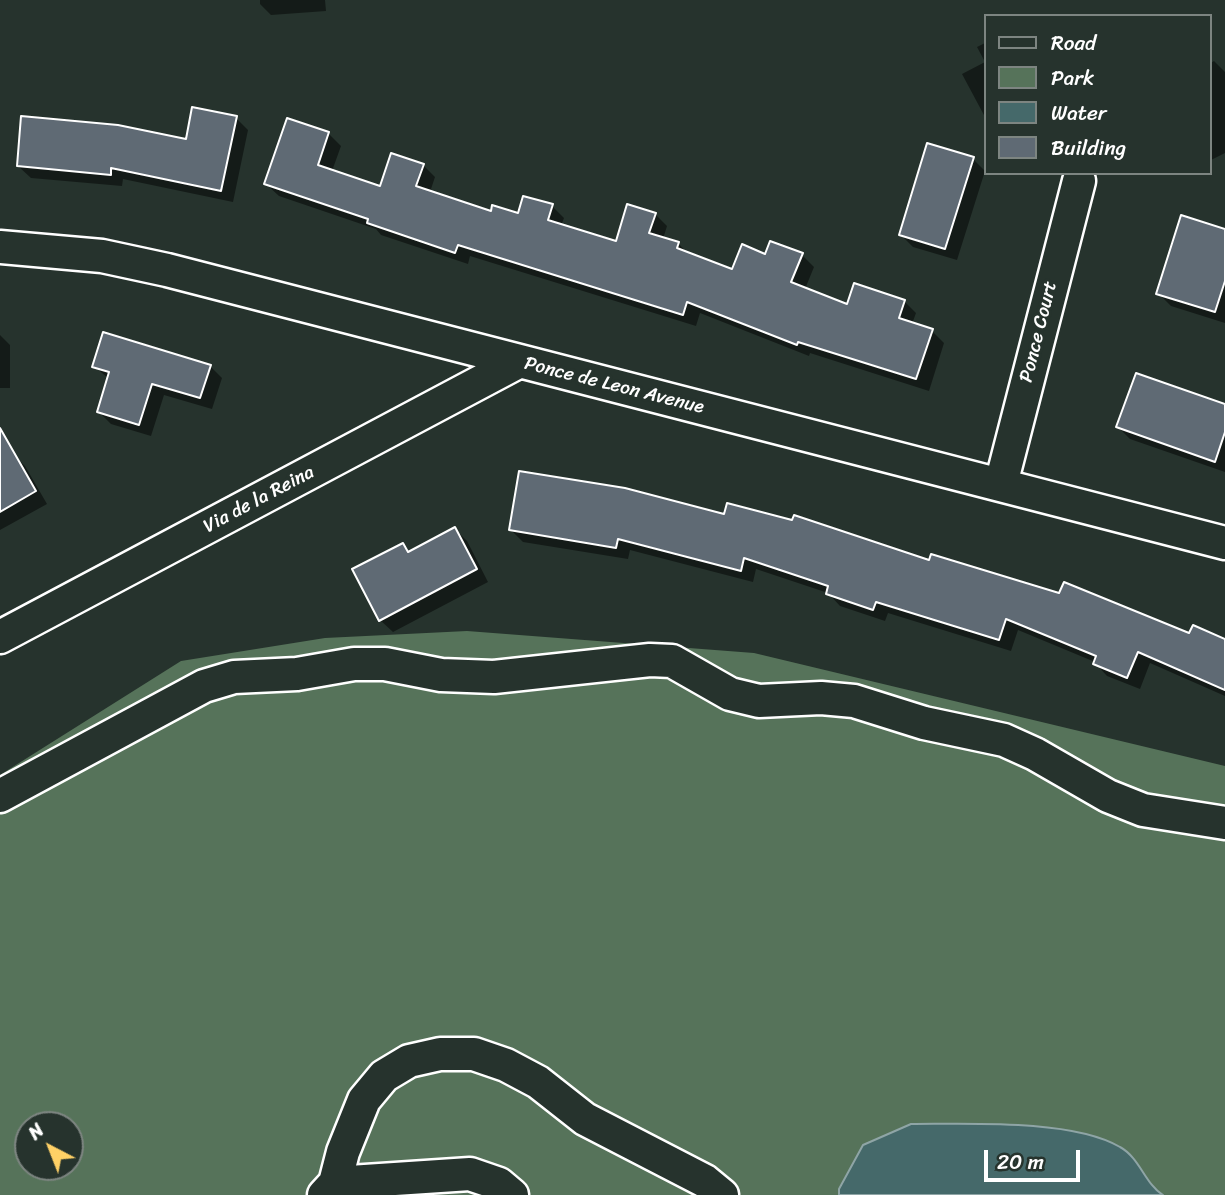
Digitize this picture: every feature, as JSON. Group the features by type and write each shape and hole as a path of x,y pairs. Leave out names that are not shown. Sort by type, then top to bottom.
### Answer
{"street":[{"name":"Ponce Court","path":"1001,484 1079,181"},
{"name":"Ponce de Leon Avenue","path":"0,247 102,256 167,270 1225,543"},
{"name":"Via de la Reina","path":"0,637 518,362"},
{"path":"0,796 204,686 234,677 297,674 354,664 385,664 441,675 494,677 650,660 672,661 730,694 750,699 759,701 821,698 854,701 924,723 1004,740 1035,754 1108,796 1143,810 1225,823"},
{"path":"512,1195 499,1184 470,1174 330,1189 364,1100 384,1076 409,1060 440,1054 474,1054 506,1065 538,1082 585,1119 705,1181 722,1195"}],"green space":[{"path":"467,631 754,653 1225,766 1225,1195 0,1195 0,775 181,661 325,638"}],"water":[{"path":"911,1124 1048,1127 1100,1138 1127,1152 1163,1195 839,1195 839,1189 863,1145"}],"building":[{"path":"192,107 237,116 221,191 111,168 111,175 17,166 21,116 118,125 186,139"},
{"path":"287,118 329,132 318,165 380,186 391,153 424,164 416,186 491,211 492,205 518,213 523,196 553,204 548,220 616,241 627,204 656,213 649,233 679,242 677,248 732,269 742,244 765,254 770,241 803,253 791,282 847,304 854,283 905,300 899,318 933,329 916,379 798,342 797,345 687,302 683,315 458,245 455,253 367,223 368,219 264,184"},
{"path":"927,143 974,157 945,249 899,235"},
{"path":"1181,215 1225,229 1225,281 1215,312 1156,294"},
{"path":"103,332 211,365 200,398 152,384 139,425 97,412 109,372 92,367"},
{"path":"1136,373 1225,404 1225,432 1215,462 1116,427"},
{"path":"0,428 36,491 0,512"},
{"path":"519,471 625,488 724,514 727,503 792,520 794,515 929,560 931,554 1059,593 1064,582 1189,633 1193,625 1225,639 1225,690 1138,652 1127,678 1093,664 1096,656 1006,619 999,640 876,602 873,610 826,594 828,586 744,558 741,571 618,539 616,548 509,530"},
{"path":"455,527 477,569 379,621 352,569 403,543 408,552"}]}
